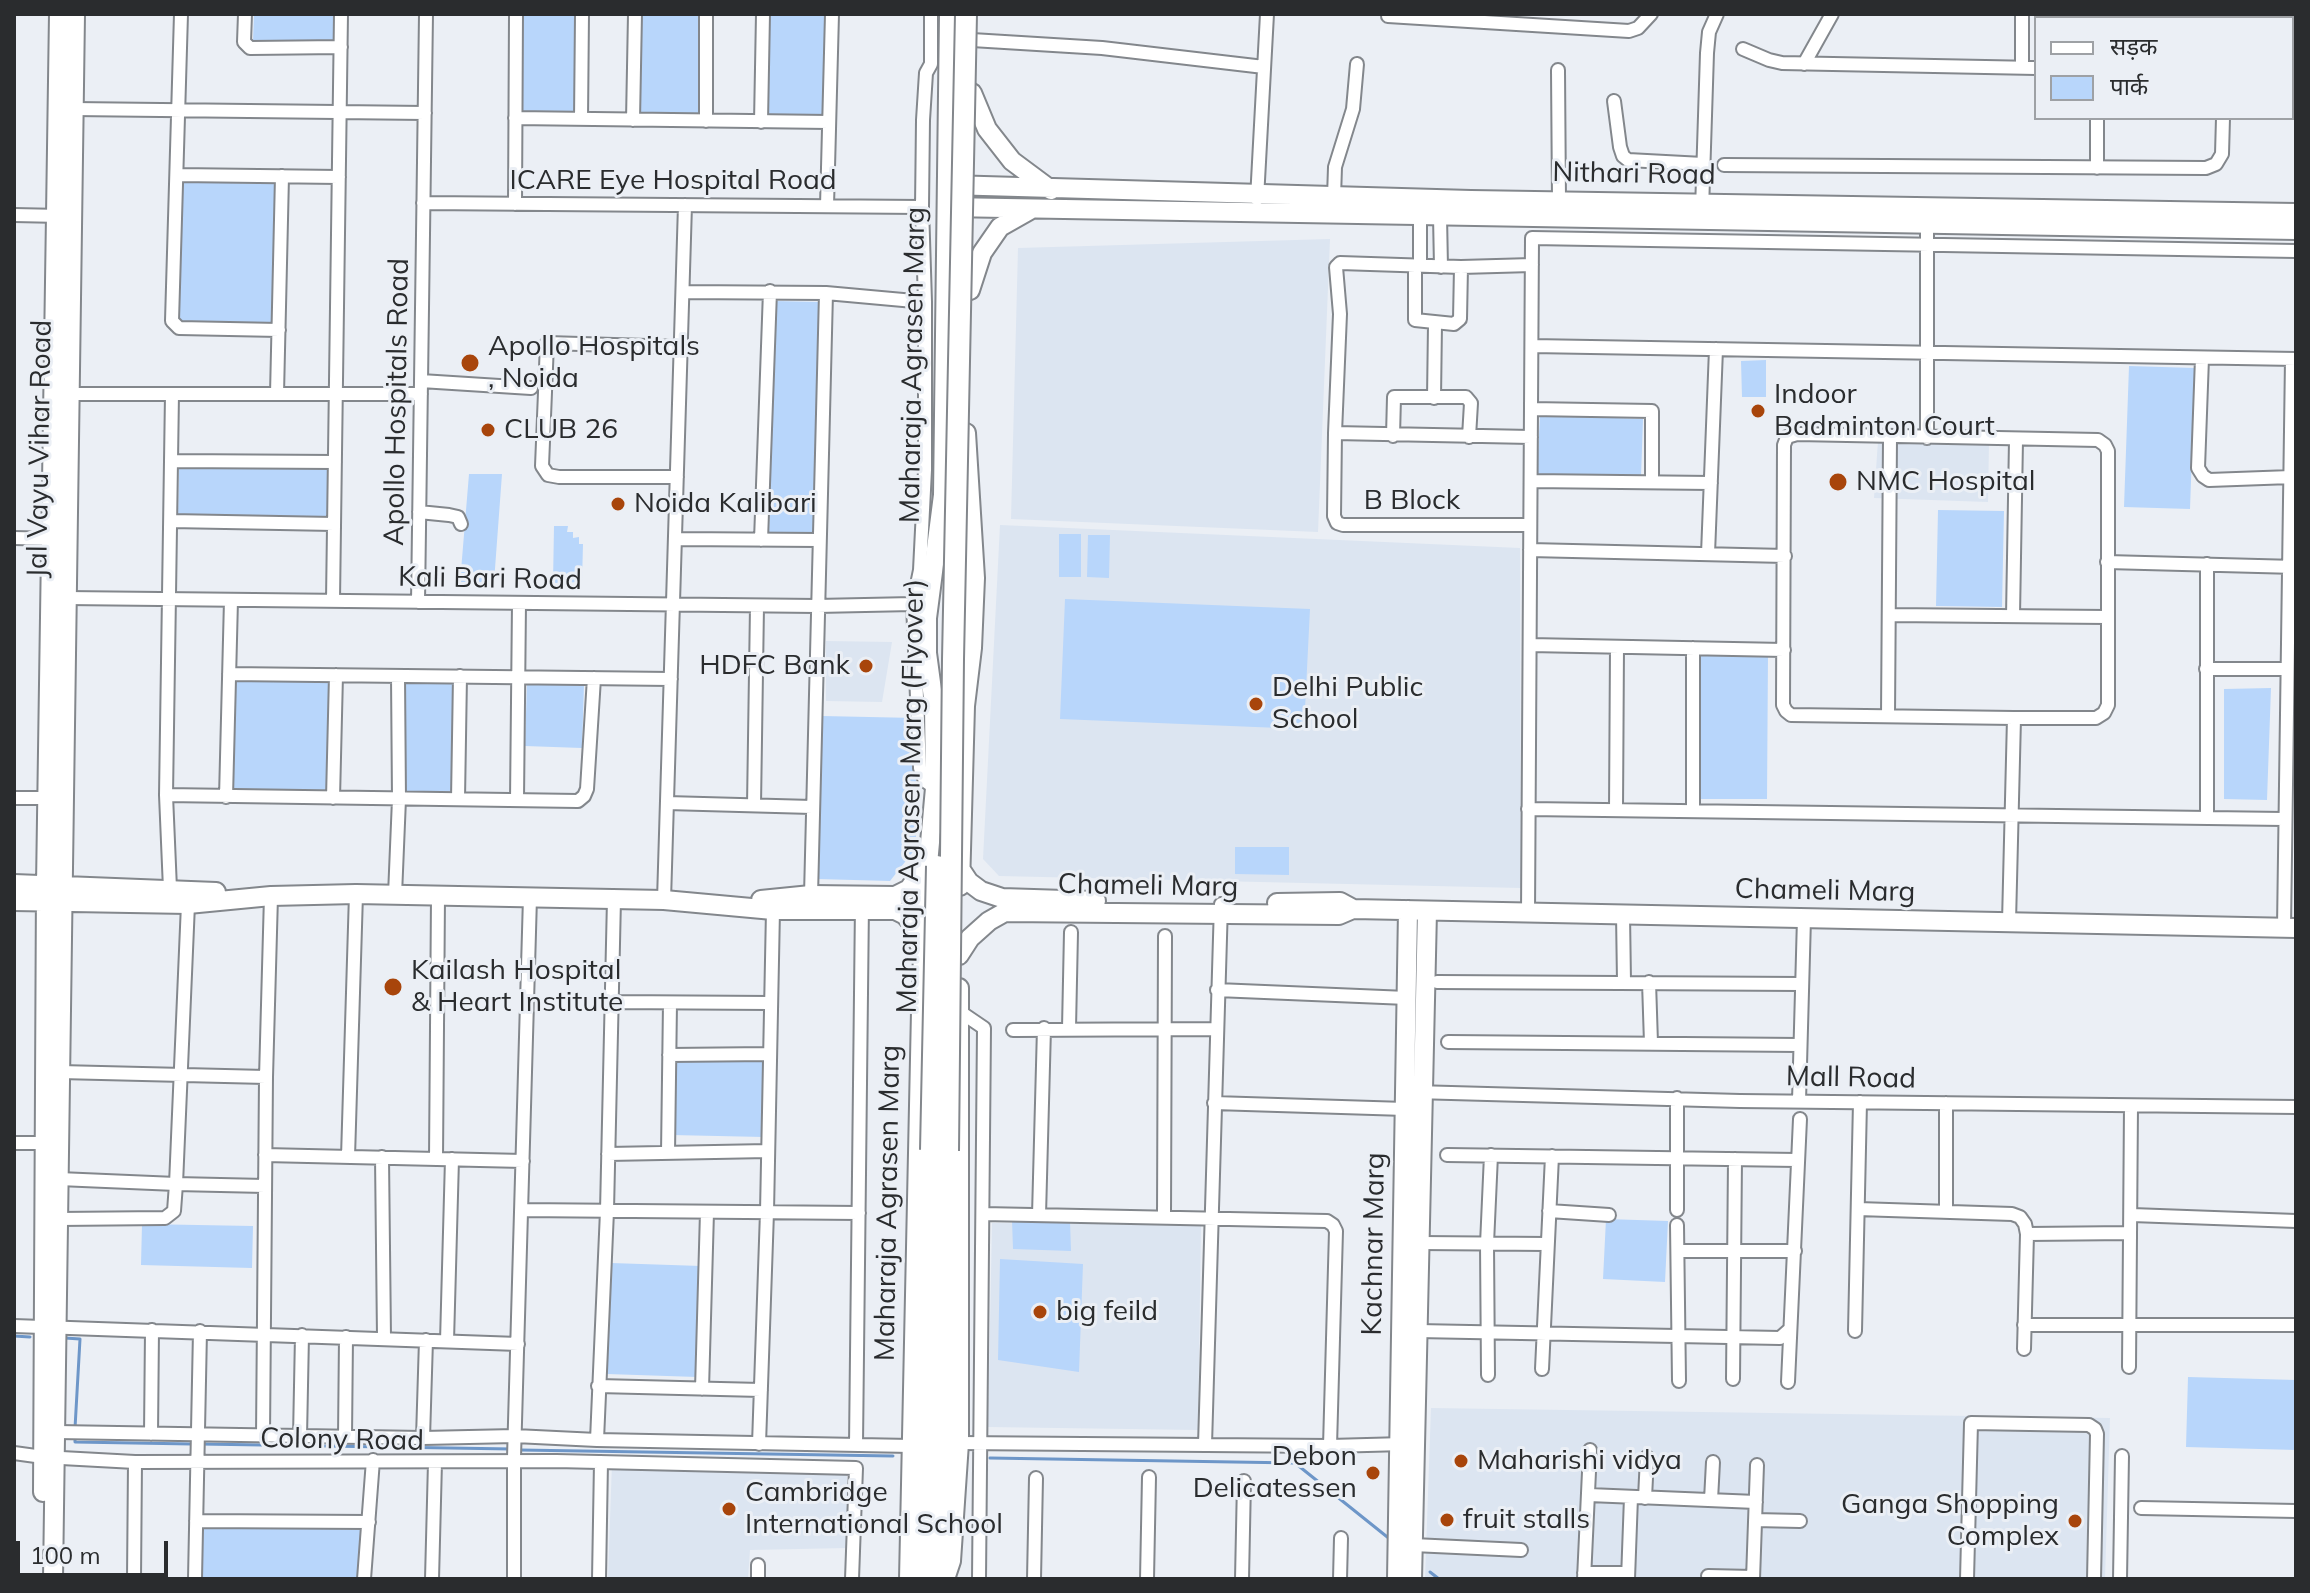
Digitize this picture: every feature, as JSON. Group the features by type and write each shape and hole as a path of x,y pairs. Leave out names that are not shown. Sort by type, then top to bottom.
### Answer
{"main road":[{"name":"Maharaja Agrasen Marg (Flyover)","path":"943,1579 933,1528 952,14"},
{"name":"Maharaja Agrasen Marg (Flyover)","path":"925,1579 933,1528 966,14"}],"street":[{"name":"Jal Vayu Vihar Road","path":"54,893 48,798 69,394 59,14"},
{"name":"Jal Vayu Vihar Road","path":"54,893 66,598 60,539 65,216 73,109 75,14"},
{"path":"181,14 172,321 179,328 279,330"},
{"path":"245,14 244,42 250,48 341,47"},
{"path":"333,601 341,14"},
{"name":"Apollo Hospitals Road","path":"418,602 426,14"},
{"path":"515,204 516,14"},
{"path":"581,119 582,14"},
{"path":"633,120 635,14"},
{"path":"706,14 706,121"},
{"path":"761,122 763,14"},
{"path":"827,206 832,14"},
{"path":"931,14 940,62 926,73 922,207 925,470 920,570 913,604 920,768 925,781 935,788"},
{"name":"Maharaja Agrasen Marg","path":"909,1579 921,1011 928,860 935,788 934,705 927,618 943,495 946,185 940,62 952,14"},
{"name":"Maharaja Agrasen Marg","path":"943,1579 951,1561 959,1443 960,897 965,706 972,648 975,578 965,429 970,290 972,14"},
{"path":"1257,204 1267,14"},
{"path":"1593,14 1593,28"},
{"path":"1388,16 1556,20 1629,31 1638,28 1651,14"},
{"path":"1804,64 1832,14"},
{"path":"1743,49 1769,60 1804,64 2029,68 2022,14"},
{"path":"1702,211 1707,53 1713,15"},
{"path":"972,40 1102,48 1264,67"},
{"path":"1334,197 1335,167 1353,109 1357,64"},
{"path":"1558,70 1559,201"},
{"path":"972,93 987,129 1012,161 1051,190"},
{"path":"1614,101 1620,147 1628,160 1703,164"},
{"path":"73,109 425,113"},
{"path":"515,118 829,122"},
{"path":"2097,120 2097,168"},
{"path":"1724,165 2206,168 2216,164 2222,154 2223,120"},
{"path":"178,175 339,177"},
{"path":"277,394 282,176"},
{"name":"Nithari Road","path":"946,185 1257,204 1334,197 1471,208 1559,201 1702,211"},
{"name":"ICARE Eye Hospital Road","path":"423,203 922,207"},
{"path":"945,207 1032,209 1257,204 1440,216 1471,208 1702,211 1927,215 2296,230"},
{"path":"664,900 685,205"},
{"path":"970,290 982,253 1000,227 1032,209"},
{"path":"1927,215 2296,213"},
{"path":"14,215 65,216"},
{"path":"1420,215 1415,320 1454,324 1460,319 1461,267"},
{"path":"1927,215 1927,438"},
{"path":"1440,216 1441,267"},
{"path":"1528,913 1532,238 2296,251"},
{"name":"B Block","path":"1530,525 1343,525 1337,523 1334,516 1340,314 1336,267 1340,263 1441,267 1532,265"},
{"path":"761,540 770,291"},
{"path":"683,292 826,293 925,302"},
{"path":"811,895 826,293"},
{"path":"1434,398 1435,324"},
{"path":"677,477 559,477 548,475 542,466 547,343 681,347"},
{"path":"1532,346 2294,359 2292,567 2284,819 2290,928"},
{"path":"1708,554 1716,349"},
{"path":"2202,358 2198,468 2203,476 2209,480 2291,477"},
{"path":"69,394 336,394 421,388 531,388"},
{"path":"170,889 166,795 172,394"},
{"path":"1393,436 1394,397 1466,397 1470,399 1469,437"},
{"path":"1531,409 1652,411 1652,482"},
{"path":"1335,433 1531,437"},
{"path":"1797,434 1927,438 2098,440 2105,445 2108,451 2108,705 2104,713 2096,718 1791,715 1783,705 1784,445 1787,437 1797,434"},
{"path":"1888,716 1890,438"},
{"path":"2013,616 2016,440"},
{"path":"171,461 335,462"},
{"path":"1531,481 1711,483"},
{"path":"940,517 951,506 961,505 971,515"},
{"path":"419,512 458,517 461,524"},
{"path":"171,521 334,524"},
{"path":"14,538 60,539"},
{"path":"675,539 819,540"},
{"path":"1530,550 1785,556"},
{"path":"2107,562 2292,567"},
{"path":"2207,564 2207,818"},
{"name":"Kali Bari Road","path":"66,598 757,606 913,604"},
{"path":"226,797 231,600"},
{"path":"517,800 519,603"},
{"path":"754,805 757,606"},
{"path":"1889,615 2107,617"},
{"path":"931,688 937,675 937,631 949,623 958,626 962,632 965,706"},
{"path":"1530,645 1784,650"},
{"path":"1616,810 1617,647"},
{"path":"1693,648 1693,811"},
{"path":"2206,669 2287,669"},
{"path":"229,674 671,679"},
{"path":"333,798 336,675"},
{"path":"395,895 399,799 398,676"},
{"path":"458,799 460,676"},
{"path":"166,795 578,801 587,789 594,678"},
{"path":"2009,922 2014,718"},
{"path":"14,798 48,798"},
{"path":"667,803 812,807"},
{"path":"1528,809 2284,819"},
{"path":"14,884 54,893 188,904 271,896 356,894 664,900 735,904 773,910 895,896 909,889 928,860"},
{"name":"Chameli Marg","path":"961,870 969,882 981,891 1002,898 1221,909"},
{"path":"115,896 170,889 271,896"},
{"path":"14,901 54,893"},
{"path":"41,1579 50,1458 62,1432 51,1327 58,1219 60,1072 54,893"},
{"path":"53,1579 51,1327 45,1143 54,893"},
{"path":"348,1157 356,894"},
{"path":"735,904 811,895 895,910 905,915 915,927 923,958"},
{"path":"263,1436 271,896"},
{"path":"436,1159 438,896"},
{"path":"514,1579 530,897"},
{"path":"597,1440 607,1211 614,899"},
{"path":"856,1445 862,902"},
{"name":"Chameli Marg","path":"959,955 970,938 1005,912 1221,909 1340,902 1353,909 1418,911 2290,928"},
{"path":"58,1219 165,1218 174,1211 188,904"},
{"path":"1205,1445 1221,909"},
{"path":"759,1444 773,910"},
{"name":"Kachnar Marg","path":"1397,1579 1418,1331 1420,1243 1407,998 1418,911"},
{"name":"Kachnar Marg","path":"1412,1579 1407,1444 1411,1097 1418,911"},
{"path":"1623,914 1624,982"},
{"path":"1799,1101 1804,918"},
{"path":"1069,1028 1071,932"},
{"path":"1164,1217 1165,936"},
{"path":"1437,982 1802,984"},
{"path":"1649,982 1651,1043"},
{"path":"1217,990 1407,998"},
{"path":"612,1002 770,1003"},
{"path":"668,1153 670,1003"},
{"path":"921,1011 959,1011 984,1028 979,1579"},
{"path":"1039,1215 1044,1028"},
{"path":"1013,1030 1216,1029"},
{"path":"1448,1042 1800,1045"},
{"path":"669,1055 770,1054"},
{"path":"60,1072 266,1077"},
{"name":"Mall Road","path":"1214,1103 1411,1097 2296,1107"},
{"path":"1677,1098 1677,1210"},
{"path":"1855,1331 1860,1102"},
{"path":"1946,1103 1946,1212"},
{"path":"2129,1367 2131,1106"},
{"path":"1788,1382 1800,1119"},
{"path":"14,1143 45,1143"},
{"path":"608,1154 768,1151"},
{"path":"265,1155 523,1161"},
{"path":"1447,1155 1797,1160"},
{"path":"1488,1375 1487,1244 1491,1155"},
{"path":"1542,1369 1552,1156"},
{"path":"382,1157 384,1338"},
{"path":"447,1341 452,1159"},
{"path":"1733,1379 1735,1159"},
{"path":"59,1179 265,1186"},
{"path":"1858,1209 2012,1214 2025,1224 2024,1349"},
{"path":"521,1210 859,1213"},
{"path":"1549,1211 1609,1215"},
{"path":"702,1389 707,1212"},
{"path":"983,1214 1327,1221 1333,1225 1336,1231 1330,1446"},
{"path":"2132,1215 2296,1221"},
{"path":"1677,1225 1679,1381"},
{"path":"2027,1234 2130,1233"},
{"path":"1420,1243 1547,1244"},
{"path":"1678,1251 1795,1251"},
{"path":"2024,1325 2296,1325"},
{"path":"14,1326 518,1344"},
{"path":"151,1434 152,1330"},
{"path":"1418,1331 1780,1338 1789,1330"},
{"path":"195,1579 200,1331"},
{"path":"300,1437 302,1335"},
{"path":"345,1437 346,1337"},
{"path":"423,1438 426,1340"},
{"path":"598,1386 761,1390"},
{"path":"1967,1579 1971,1423 2089,1425 2095,1429 2094,1579"},
{"path":"62,1432 423,1438 601,1462 856,1468 852,1579"},
{"path":"435,1462 597,1440 911,1446"},
{"path":"959,1443 1407,1444"},
{"path":"1590,1450 1584,1576 1628,1576 1638,1497 1647,1457"},
{"name":"Colony Road","path":"14,1453 135,1462 435,1462 432,1579"},
{"path":"2120,1579 2122,1456"},
{"path":"364,1579 373,1460"},
{"path":"134,1579 135,1462"},
{"path":"599,1579 601,1462"},
{"path":"1711,1500 1713,1462"},
{"path":"1708,1576 1753,1578 1757,1465"},
{"path":"1147,1579 1149,1477"},
{"path":"1034,1579 1036,1478"},
{"path":"1242,1579 1244,1481"},
{"path":"1589,1495 1756,1502"},
{"path":"2141,1508 2296,1511"},
{"path":"1755,1520 1800,1521"},
{"path":"196,1521 369,1522"},
{"path":"1340,1579 1341,1538"},
{"path":"1413,1545 1521,1550"},
{"path":"758,1565 758,1579"}],"shaded area":[{"path":"1330,239 1318,532 1011,519 1018,248"},
{"path":"1878,441 1989,442 1988,502 1874,498"},
{"name":"Delhi Public School","path":"1000,525 1520,548 1521,888 999,876 983,859"},
{"path":"826,641 892,642 882,702 826,701"},
{"path":"992,1223 1201,1225 1198,1430 988,1427"},
{"path":"1431,1408 2110,1418 2105,1579 1425,1579"},
{"name":"Cambridge International School","path":"612,1462 847,1469 847,1548 750,1550 748,1579 608,1579"}],"green space":[{"path":"254,14 336,14 336,42 253,41"},
{"path":"522,14 577,14 576,114 521,113"},
{"path":"640,14 701,14 699,116 639,116"},
{"path":"766,14 827,14 825,116 765,115"},
{"path":"183,182 276,184 272,325 179,322"},
{"path":"775,301 820,302 814,534 769,533"},
{"path":"1766,360 1766,397 1742,397 1741,361"},
{"path":"2129,366 2195,368 2190,509 2124,507"},
{"path":"1540,415 1643,419 1641,477 1537,474"},
{"path":"179,466 329,468 328,519 178,517"},
{"path":"469,474 502,474 494,582 460,583"},
{"path":"1938,510 2004,511 2002,607 1936,606"},
{"path":"554,526 568,526 567,532 573,532 573,538 579,537 579,544 583,544 582,582 553,583"},
{"path":"1059,534 1081,534 1081,577 1059,577"},
{"path":"1088,535 1110,535 1109,578 1087,577"},
{"path":"1065,599 1310,609 1304,729 1060,719"},
{"path":"1699,654 1768,654 1767,799 1698,799"},
{"path":"235,678 334,680 331,792 233,790"},
{"path":"404,681 455,681 453,795 403,794"},
{"path":"527,683 584,685 582,748 525,746"},
{"path":"2271,688 2267,800 2224,799 2224,689"},
{"path":"822,716 916,718 916,848 890,881 817,879"},
{"path":"1235,847 1289,847 1289,875 1235,874"},
{"path":"673,1054 766,1056 764,1137 671,1135"},
{"path":"1606,1219 1668,1221 1665,1282 1603,1279"},
{"path":"1012,1220 1070,1221 1071,1251 1013,1249"},
{"path":"142,1224 253,1226 252,1268 141,1265"},
{"name":"big feild","path":"1000,1259 1083,1264 1079,1372 998,1360"},
{"path":"611,1263 701,1266 697,1377 607,1374"},
{"path":"2188,1377 2296,1380 2296,1450 2186,1447"},
{"path":"203,1525 366,1530 364,1579 201,1579"}],"waterway":[{"path":"14,1336 30,1337"},
{"path":"65,1338 80,1339 75,1428"},
{"path":"75,1435 75,1442 192,1444"},
{"path":"200,1444 512,1449"},
{"path":"520,1450 893,1456"},
{"path":"990,1458 1295,1463 1391,1540"},
{"path":"1430,1572 1439,1579"}],"place":[{"name":"Apollo Hospitals , Noida","path":"470,363"},
{"name":"Indoor Badminton Court","path":"1758,411"},
{"name":"CLUB 26","path":"488,430"},
{"name":"NMC Hospital","path":"1838,482"},
{"name":"Noida Kalibari","path":"618,504"},
{"name":"HDFC Bank","path":"866,666"},
{"name":"Delhi Public School","path":"1256,704"},
{"name":"Kailash Hospital & Heart Institute","path":"393,987"},
{"name":"big feild","path":"1040,1312"},
{"name":"Maharishi vidya","path":"1461,1461"},
{"name":"Debon Delicatessen","path":"1373,1473"},
{"name":"Cambridge International School","path":"729,1509"},
{"name":"fruit stalls","path":"1447,1520"},
{"name":"Ganga Shopping Complex","path":"2075,1521"}]}
